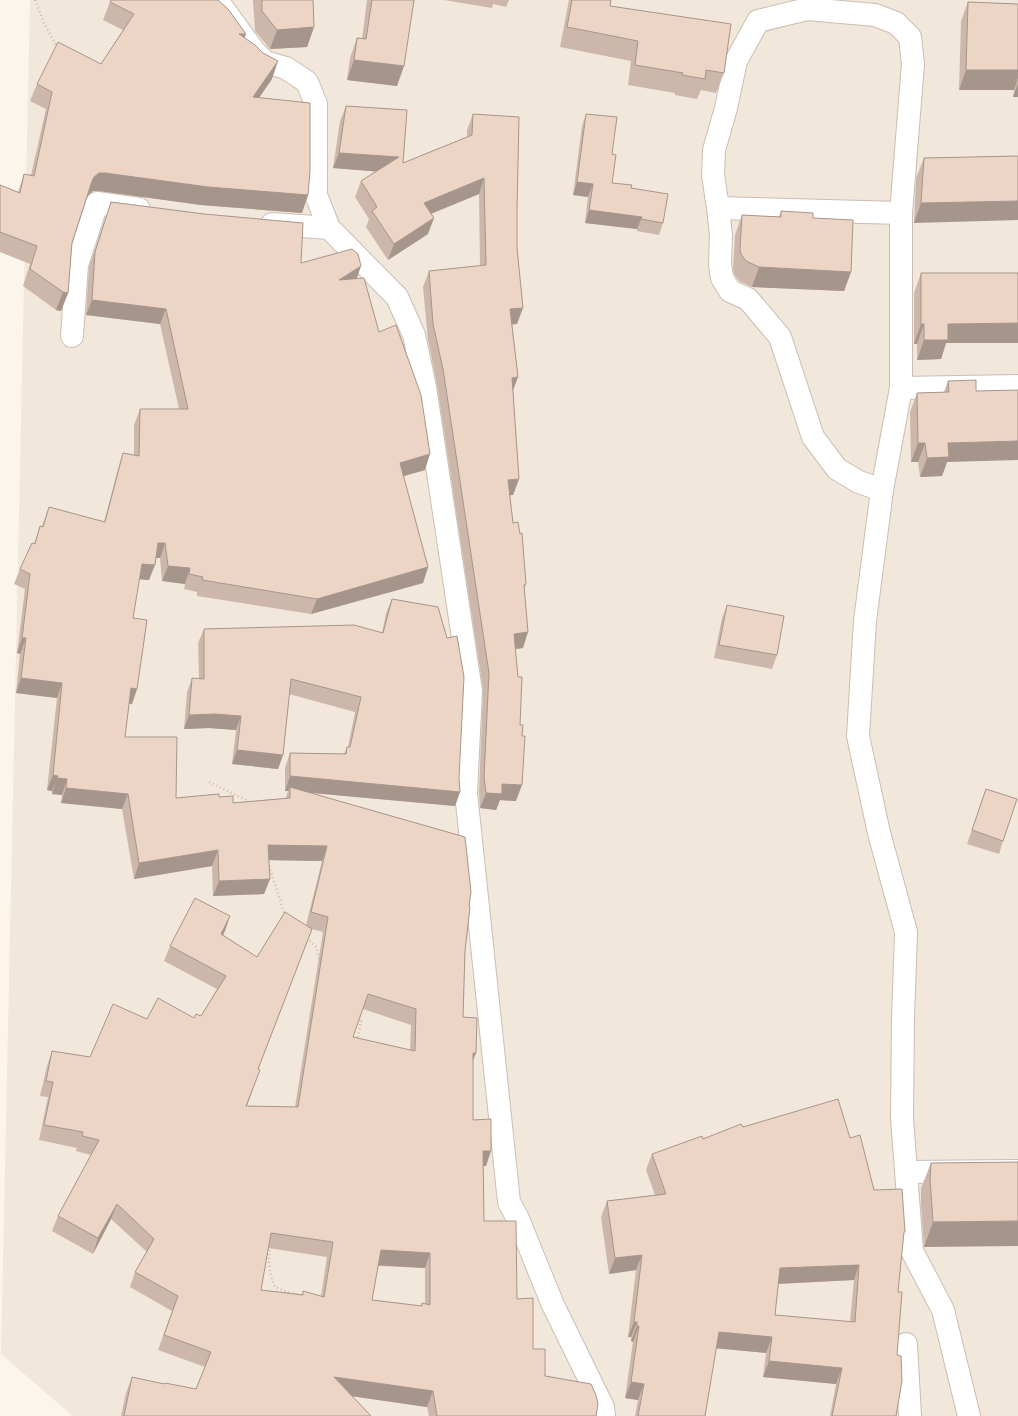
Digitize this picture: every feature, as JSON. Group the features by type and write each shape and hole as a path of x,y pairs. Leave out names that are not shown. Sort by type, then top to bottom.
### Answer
{"street":[{"path":"218,0 245,39 265,62 286,68 306,82 316,104 316,195 329,228 397,297 414,335 425,387 471,691 466,793 509,1202 518,1219 553,1305 603,1407 604,1416"},
{"path":"882,490 859,482 837,468 813,437 780,336 748,299 730,291 722,278 720,265 721,235 712,175 714,150 726,108 736,61 758,21 808,4 875,15 896,23 910,37 913,64 901,213 901,388 882,490 865,621 858,736 880,834 906,932 902,1118 912,1251 944,1310 969,1416"},
{"path":"72,336 77,265 97,203 156,211"},
{"path":"718,208 901,213"},
{"path":"253,222 329,228"},
{"path":"901,388 1018,386"},
{"path":"907,1172 1018,1171"},
{"path":"906,1344 910,1416"}],"path":[{"path":"35,0 44,23 58,50"},
{"path":"209,782 246,800 251,804"},
{"path":"266,855 285,916 289,921"},
{"path":"303,934 317,948 320,967"},
{"path":"356,1012 361,1021 356,1045"},
{"path":"271,1240 269,1255 270,1273 275,1287 299,1296"},
{"path":"290,1300 292,1294"}],"shaded area":[{"path":"30,0 1018,0 1018,1416 73,1416 1,1354"}],"building":[{"path":"111,0 218,0 228,9 246,34 239,34 255,45 263,53 278,61 253,97 310,103 310,171 308,195 208,187 99,173 92,181 72,243 68,293 63,292 30,269 37,246 0,232 0,185 20,193 24,174 34,176 52,92 37,84 58,42 101,64 134,14 110,2"},
{"path":"262,0 313,0 314,27 277,30 262,11"},
{"path":"372,0 414,0 404,66 354,60 357,38 366,39"},
{"path":"572,0 611,0 610,6 731,24 724,73 706,70 705,79 682,75 683,73 635,65 638,41 567,27"},
{"path":"968,2 1018,4 1018,70 966,70"},
{"path":"346,106 407,110 403,163 472,135 473,114 519,117 517,248 523,308 510,309 518,377 512,378 519,479 508,480 513,523 518,522 520,534 522,533 528,632 514,634 518,677 522,677 520,725 523,725 522,736 525,736 522,785 502,784 502,794 486,793 484,777 489,673 443,369 433,324 429,271 486,265 484,178 424,203 434,218 394,244 372,211 377,207 361,181 399,157 339,153"},
{"path":"586,114 617,117 612,154 616,155 612,183 632,185 631,188 668,194 663,223 641,219 642,217 589,210 593,184 577,182"},
{"path":"1018,156 1018,201 921,203 924,158"},
{"path":"111,202 204,214 303,223 301,263 352,249 358,254 361,266 339,280 364,278 379,332 396,325 421,395 430,454 400,463 428,567 317,599 202,580 203,577 189,574 190,568 168,566 165,543 158,543 155,565 142,564 133,618 147,620 137,689 131,688 125,737 177,737 176,798 219,794 219,797 233,796 233,803 290,798 290,787 465,837 471,892 465,951 463,1017 477,1018 476,1053 473,1053 473,1120 491,1119 491,1151 483,1151 484,1221 516,1221 517,1299 533,1298 533,1349 545,1349 545,1376 591,1384 598,1404 596,1416 437,1416 433,1391 334,1377 371,1416 124,1416 132,1377 196,1389 211,1352 164,1335 178,1296 135,1272 154,1239 117,1204 98,1238 58,1216 99,1140 82,1136 83,1132 44,1125 53,1082 46,1081 52,1051 90,1057 113,1004 147,1019 158,998 194,1018 196,1014 201,1016 226,976 170,946 195,898 230,916 221,934 257,957 285,912 312,929 258,1069 260,1070 246,1106 298,1107 328,917 311,912 327,846 268,845 270,879 219,881 218,850 139,863 128,794 66,788 67,779 57,778 58,776 53,775 62,683 21,678 26,638 22,638 30,574 20,569 32,543 35,544 40,526 43,527 49,507 105,522 123,453 139,456 140,409 188,409 166,309 92,300 95,252","holes":["368,994 416,1009 415,1051 353,1037","271,1233 333,1242 324,1297 303,1291 303,1295 261,1290","381,1250 430,1253 430,1305 422,1303 422,1306 372,1300"]},
{"path":"781,211 813,213 813,218 853,220 851,272 759,267 746,261 741,254 740,249 742,215 781,217"},
{"path":"921,273 1018,273 1018,323 948,324 948,340 924,340 924,324 921,324"},
{"path":"976,380 976,391 1018,390 1018,441 948,443 949,457 927,458 925,443 918,443 917,393 949,392 948,381"},
{"path":"392,599 438,607 447,638 457,636 464,677 459,778 460,792 290,776 290,753 346,754 347,747 350,747 361,697 291,679 283,755 237,750 241,716 215,714 189,715 192,678 204,679 204,629 354,625 383,633"},
{"path":"727,605 784,616 777,655 719,645"},
{"path":"986,789 1017,799 1003,841 972,830"},
{"path":"838,1099 850,1138 860,1135 874,1190 902,1189 905,1232 898,1292 902,1292 897,1355 901,1356 902,1381 896,1416 832,1416 842,1368 769,1361 772,1337 719,1332 705,1416 638,1416 644,1384 631,1382 639,1326 637,1326 637,1322 634,1322 642,1255 615,1258 607,1201 666,1194 652,1154 702,1136 703,1139 741,1124 743,1127","holes":["859,1265 855,1322 775,1315 780,1268"]},
{"path":"1018,1162 1018,1221 933,1222 930,1179 931,1163"}]}
